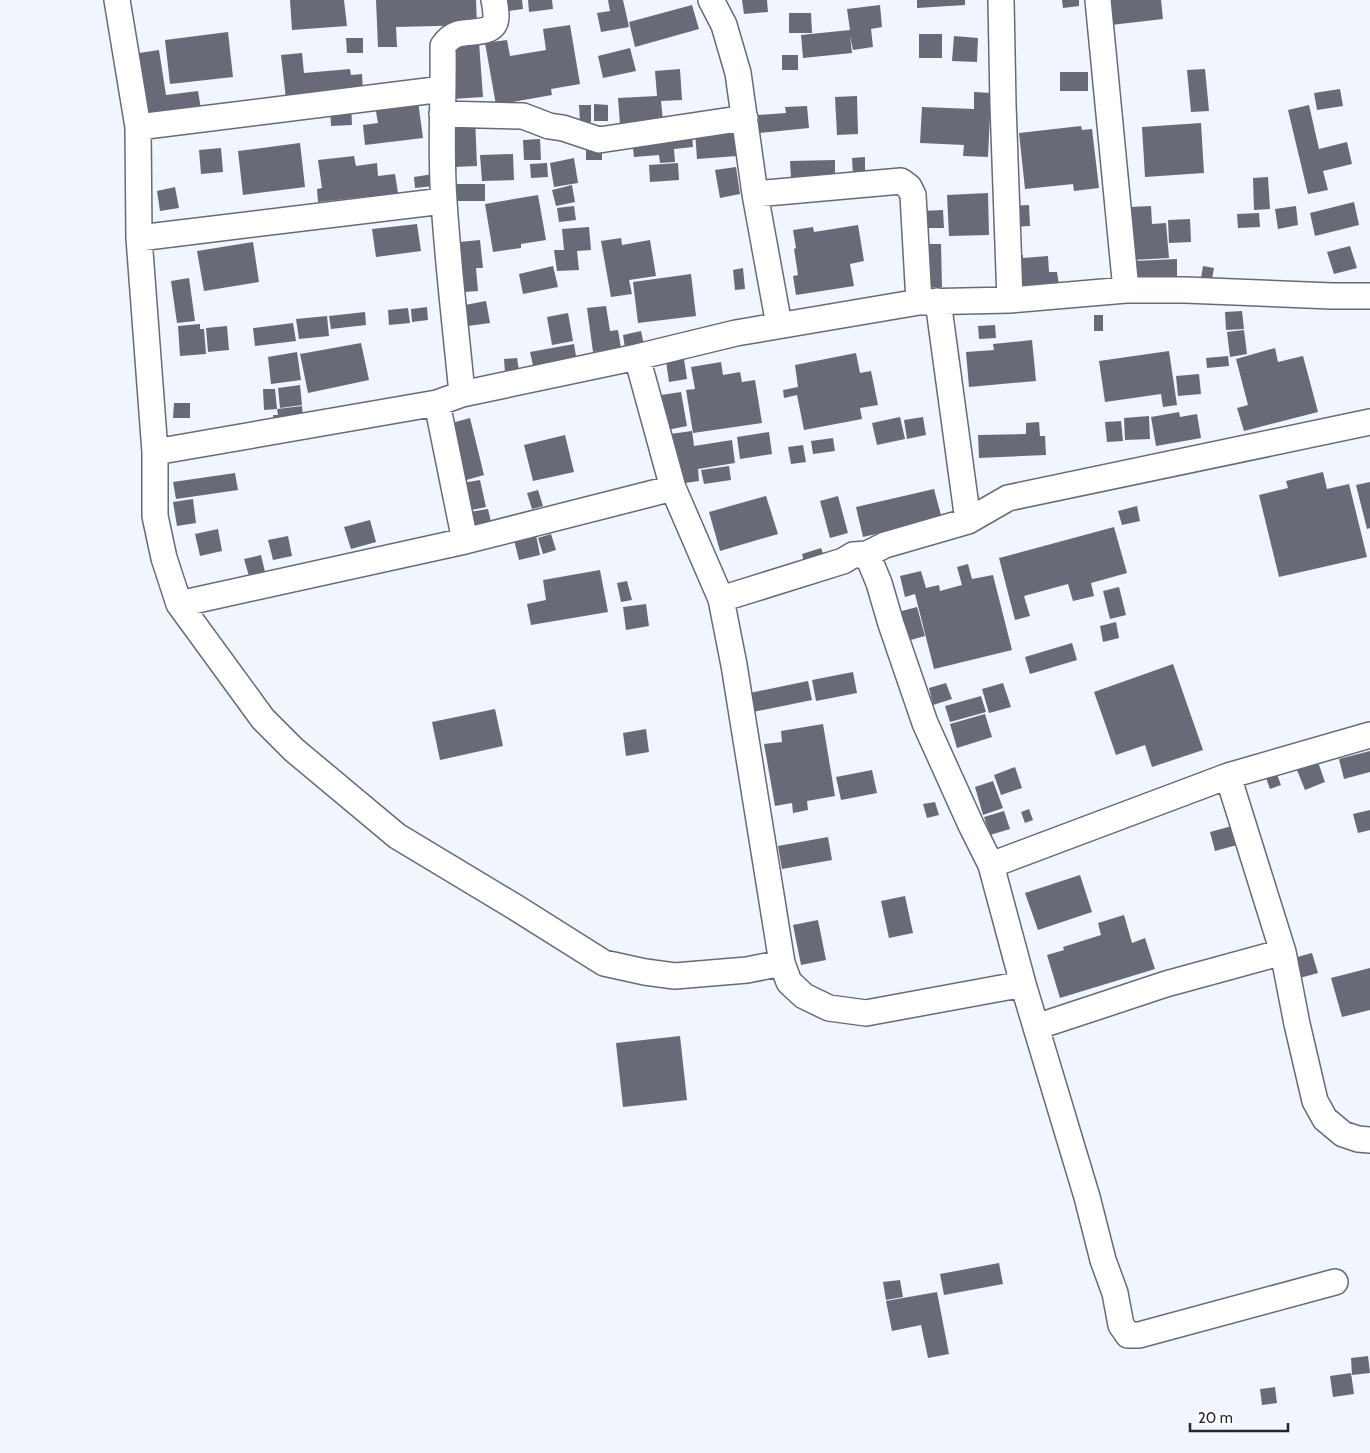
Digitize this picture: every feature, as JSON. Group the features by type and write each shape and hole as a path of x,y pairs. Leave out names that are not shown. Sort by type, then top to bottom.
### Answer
{"street":[{"path":"117,0 138,127 139,238 155,452 155,516 164,558 179,604 263,718 294,750 397,836 515,907 604,964 675,976 747,970 782,963"},
{"path":"462,394 444,201 443,46 449,38 459,34 484,32 491,27 496,17 494,0"},
{"path":"712,0 724,25 738,73 755,194 779,325"},
{"path":"1001,0 1010,300"},
{"path":"1098,0 1126,290"},
{"path":"138,127 444,88"},
{"path":"442,114 523,116 549,126 563,128 599,140 745,118"},
{"path":"755,194 901,182 909,187 913,195 928,302 968,521"},
{"path":"139,238 444,201"},
{"path":"155,452 437,403 462,394 779,325 928,302 1010,300 1126,290 1370,296"},
{"path":"637,357 673,488 721,599 734,665 782,963 789,982 804,996 829,1008 866,1013 1022,984"},
{"path":"437,403 465,541"},
{"path":"721,599 843,561 853,555 867,554 886,545 968,521 1008,498 1370,422"},
{"path":"179,604 465,541 673,488"},
{"path":"867,554 879,583 924,723 991,865 1022,984 1087,1196 1103,1260 1115,1293 1121,1325 1128,1335 1139,1335 1335,1282"},
{"path":"991,865 1228,776 1370,735"},
{"path":"1228,776 1283,952 1297,1024 1316,1102 1325,1119 1342,1134 1358,1139 1370,1140"},
{"path":"1036,1027 1166,984 1283,952"}],"building":[{"path":"290,0 344,0 347,26 292,30"},
{"path":"376,0 476,0 477,25 396,27 397,47 378,47"},
{"path":"498,0 522,0 523,9 499,12"},
{"path":"528,0 552,0 553,9 529,12"},
{"path":"608,0 623,0 629,27 601,32 597,13 610,11"},
{"path":"742,0 767,0 768,12 744,14"},
{"path":"917,0 965,0 965,5 917,8"},
{"path":"1062,0 1079,0 1079,6 1063,8"},
{"path":"1108,0 1161,0 1163,19 1111,25"},
{"path":"692,5 699,29 635,47 629,22"},
{"path":"880,5 882,27 871,29 873,47 853,50 850,36 852,53 803,58 801,35 850,30 847,9"},
{"path":"789,13 811,13 812,33 789,33"},
{"path":"570,25 580,84 551,89 552,95 496,105 485,43 507,40 510,56 546,50 543,29"},
{"path":"228,32 233,77 170,84 165,40"},
{"path":"919,34 942,34 942,58 919,58"},
{"path":"954,36 978,38 977,62 952,61"},
{"path":"346,38 363,38 363,53 347,53"},
{"path":"479,42 483,97 453,99 450,44"},
{"path":"630,48 636,71 603,78 598,56"},
{"path":"159,50 166,95 198,91 201,109 168,114 168,110 147,113 139,53"},
{"path":"302,53 304,73 350,69 351,75 362,74 363,92 286,99 281,55"},
{"path":"782,55 798,55 798,70 782,70"},
{"path":"680,69 682,100 661,101 663,121 620,124 618,98 657,96 655,71"},
{"path":"1205,69 1209,111 1191,112 1187,70"},
{"path":"1060,72 1088,72 1088,91 1060,91"},
{"path":"1340,89 1343,106 1317,110 1314,93"},
{"path":"974,92 991,93 988,157 963,156 964,145 920,143 922,107 974,109"},
{"path":"857,96 858,134 837,135 835,97"},
{"path":"418,101 423,138 365,145 363,125 378,123 375,106"},
{"path":"351,103 352,125 331,126 330,104"},
{"path":"594,104 608,105 608,121 594,121"},
{"path":"579,105 591,105 591,122 580,122"},
{"path":"1309,105 1319,149 1347,142 1352,164 1323,171 1328,190 1308,194 1288,110"},
{"path":"807,106 809,128 759,133 758,115 786,113 785,107"},
{"path":"475,117 477,166 453,167 451,118"},
{"path":"1201,123 1204,173 1145,177 1142,127"},
{"path":"1081,126 1082,130 1092,129 1099,188 1074,191 1073,184 1025,189 1019,133"},
{"path":"735,127 737,156 697,159 695,131"},
{"path":"692,135 693,147 674,149 675,162 660,163 659,155 634,157 632,140"},
{"path":"540,139 541,160 524,160 523,140"},
{"path":"300,143 305,187 243,195 238,151"},
{"path":"586,147 602,147 602,160 586,160"},
{"path":"221,148 223,172 201,174 199,150"},
{"path":"513,154 514,180 482,181 480,155"},
{"path":"354,156 356,166 377,163 378,176 395,174 398,193 318,202 317,189 322,188 318,160"},
{"path":"865,157 865,174 853,175 852,158"},
{"path":"574,158 578,183 554,187 550,163"},
{"path":"835,160 835,178 791,178 790,161"},
{"path":"547,163 548,177 531,178 530,164"},
{"path":"678,163 679,180 650,182 649,165"},
{"path":"736,167 740,194 720,198 715,170"},
{"path":"433,174 434,186 415,188 414,177"},
{"path":"1268,177 1270,209 1254,210 1253,178"},
{"path":"456,184 485,184 485,201 456,201"},
{"path":"572,185 575,202 556,206 552,190"},
{"path":"175,187 179,208 160,211 157,191"},
{"path":"988,193 989,235 949,236 947,195"},
{"path":"538,195 546,240 521,244 521,248 493,252 485,204"},
{"path":"1354,202 1359,225 1315,236 1310,213"},
{"path":"1029,205 1030,226 1012,227 1011,206"},
{"path":"574,206 576,220 559,222 557,208"},
{"path":"1151,206 1152,224 1166,223 1169,258 1132,260 1129,207"},
{"path":"1296,206 1298,225 1278,229 1275,209"},
{"path":"943,210 944,228 923,228 922,211"},
{"path":"1259,213 1260,227 1238,228 1237,214"},
{"path":"1190,219 1191,242 1169,243 1168,220"},
{"path":"417,224 421,251 376,257 372,229"},
{"path":"858,225 864,261 850,264 854,286 796,295 793,276 798,275 793,230 813,227 814,232"},
{"path":"589,227 591,250 577,251 579,270 557,271 554,250 564,250 562,229"},
{"path":"621,238 622,245 650,240 656,276 629,280 632,294 611,297 601,241"},
{"path":"480,240 483,268 476,268 478,291 464,292 459,242"},
{"path":"253,242 259,282 204,291 197,251"},
{"path":"924,244 941,244 942,287 925,288"},
{"path":"1350,246 1357,268 1334,274 1327,252"},
{"path":"1023,255 1023,258 1048,256 1049,272 1057,272 1059,285 1015,293 1012,256"},
{"path":"1177,259 1177,276 1135,278 1135,261"},
{"path":"553,266 558,287 523,294 519,274"},
{"path":"1203,266 1214,268 1212,279 1201,278"},
{"path":"743,268 745,289 735,290 733,270"},
{"path":"691,274 696,316 638,323 633,282"},
{"path":"189,278 195,321 177,323 171,281"},
{"path":"486,301 490,323 468,326 465,305"},
{"path":"606,306 610,331 618,330 621,348 593,352 587,308"},
{"path":"427,307 428,320 412,322 411,309"},
{"path":"408,308 410,323 389,325 388,310"},
{"path":"1242,311 1244,329 1226,330 1225,312"},
{"path":"365,312 366,325 331,329 329,316"},
{"path":"568,313 573,341 552,345 547,317"},
{"path":"1094,315 1103,315 1103,331 1094,331"},
{"path":"327,316 329,336 299,339 296,319"},
{"path":"293,323 296,341 255,346 253,328"},
{"path":"200,324 200,329 204,329 206,354 180,356 178,326"},
{"path":"995,325 996,338 979,339 978,326"},
{"path":"227,326 229,350 208,352 206,328"},
{"path":"1244,330 1247,354 1230,357 1227,332"},
{"path":"641,331 644,345 625,348 623,335"},
{"path":"1032,340 1036,381 969,387 966,352 994,350 993,344"},
{"path":"361,343 369,380 308,393 300,354"},
{"path":"574,344 577,362 534,370 530,352"},
{"path":"1275,348 1278,362 1303,356 1318,412 1244,431 1237,408 1248,405 1236,359"},
{"path":"1169,351 1177,405 1163,407 1161,394 1105,402 1099,361"},
{"path":"297,352 301,380 271,384 268,357"},
{"path":"856,353 860,373 871,371 878,405 860,408 862,419 804,430 797,395 784,398 783,390 798,387 795,365"},
{"path":"1228,356 1229,366 1207,368 1206,358"},
{"path":"517,358 519,371 505,373 504,359"},
{"path":"684,359 687,379 669,382 666,361"},
{"path":"721,362 723,375 740,372 742,382 755,380 762,423 693,433 686,390 695,389 691,367"},
{"path":"1199,374 1201,394 1178,396 1176,376"},
{"path":"300,385 302,405 280,408 278,388"},
{"path":"263,389 275,389 277,409 264,410"},
{"path":"681,392 687,426 667,430 661,395"},
{"path":"174,403 190,403 190,418 173,418"},
{"path":"302,406 303,419 274,423 273,415 278,415 277,409"},
{"path":"1179,412 1180,417 1197,414 1201,438 1156,446 1151,417"},
{"path":"1149,416 1150,439 1125,440 1124,418"},
{"path":"900,417 905,439 877,445 872,423"},
{"path":"923,417 926,435 907,439 904,420"},
{"path":"470,418 484,475 463,481 448,424"},
{"path":"1121,421 1123,441 1107,442 1105,422"},
{"path":"1039,422 1040,436 1045,436 1046,455 979,458 978,435 1026,434 1026,423"},
{"path":"692,431 694,446 732,440 735,463 698,469 699,481 678,484 670,434"},
{"path":"769,432 772,454 740,459 737,437"},
{"path":"565,435 574,472 533,481 524,445"},
{"path":"833,438 835,451 813,454 811,441"},
{"path":"803,445 806,462 791,464 788,447"},
{"path":"729,466 731,480 704,484 701,470"},
{"path":"1323,472 1327,489 1349,484 1367,557 1279,577 1259,495 1288,488 1286,481"},
{"path":"235,473 238,490 176,499 173,482"},
{"path":"480,480 486,507 467,511 462,483"},
{"path":"1370,482 1370,528 1367,529 1356,485"},
{"path":"934,489 942,519 863,537 856,507"},
{"path":"538,490 543,506 532,509 527,493"},
{"path":"766,496 778,534 720,551 709,512"},
{"path":"838,496 848,533 830,538 820,501"},
{"path":"193,499 196,523 177,526 173,502"},
{"path":"1137,506 1140,521 1122,525 1118,511"},
{"path":"488,509 492,526 472,530 469,512"},
{"path":"370,520 376,542 351,549 344,527"},
{"path":"1114,527 1127,573 1091,583 1094,596 1073,601 1068,584 1024,596 1030,616 1015,620 999,558"},
{"path":"218,529 222,551 200,556 195,534"},
{"path":"551,534 556,550 543,554 538,538"},
{"path":"536,535 540,555 519,560 514,540"},
{"path":"288,536 292,556 273,560 268,540"},
{"path":"821,548 827,564 806,570 802,554"},
{"path":"261,555 265,572 249,576 244,559"},
{"path":"968,564 972,579 993,575 1012,650 934,669 915,594 905,597 900,576 921,571 926,588 939,585 940,591 962,585 957,567"},
{"path":"600,570 608,612 531,625 527,604 546,600 543,580"},
{"path":"627,581 632,600 621,602 617,583"},
{"path":"1119,587 1126,615 1110,619 1103,591"},
{"path":"646,604 649,626 626,630 623,607"},
{"path":"917,607 925,636 907,641 898,612"},
{"path":"1116,622 1119,638 1103,642 1100,626"},
{"path":"1072,643 1077,660 1030,674 1025,657"},
{"path":"1173,664 1203,750 1152,767 1145,745 1116,755 1094,692"},
{"path":"853,672 857,693 816,701 812,680"},
{"path":"808,681 812,700 748,713 745,694"},
{"path":"946,683 952,699 933,705 929,688"},
{"path":"1003,683 1011,707 989,713 982,689"},
{"path":"981,696 986,712 950,722 945,706"},
{"path":"495,709 503,746 440,760 432,722"},
{"path":"985,714 992,737 957,748 950,724"},
{"path":"823,724 835,796 807,801 808,810 793,813 792,803 775,806 764,744 782,742 781,731"},
{"path":"646,729 649,752 626,756 623,733"},
{"path":"1370,751 1370,772 1344,779 1339,759"},
{"path":"1318,762 1325,782 1305,790 1297,770"},
{"path":"1015,767 1022,788 1001,795 994,775"},
{"path":"872,770 877,793 841,800 836,777"},
{"path":"1276,772 1281,785 1270,789 1265,775"},
{"path":"993,781 1003,808 983,815 975,787"},
{"path":"935,802 939,815 927,818 923,804"},
{"path":"1029,809 1033,820 1025,823 1021,812"},
{"path":"1370,810 1370,830 1358,833 1353,814"},
{"path":"1004,811 1010,829 990,835 984,817"},
{"path":"1232,826 1237,845 1215,851 1210,832"},
{"path":"828,837 832,860 782,869 778,846"},
{"path":"1080,875 1092,912 1038,930 1025,893"},
{"path":"905,896 913,933 889,938 881,901"},
{"path":"1124,915 1132,943 1145,938 1155,969 1060,998 1047,955 1064,950 1063,947 1101,935 1098,923"},
{"path":"818,920 826,960 801,965 793,925"},
{"path":"1312,953 1318,973 1296,979 1290,959"},
{"path":"1370,968 1370,1010 1342,1017 1331,978"},
{"path":"680,1036 687,1100 623,1107 616,1043"},
{"path":"999,1263 1003,1284 944,1295 940,1274"},
{"path":"900,1280 903,1297 886,1300 883,1282"},
{"path":"937,1292 949,1354 928,1358 921,1325 892,1331 886,1301"},
{"path":"1368,1356 1370,1373 1352,1375 1351,1358"},
{"path":"1351,1373 1354,1394 1333,1397 1330,1376"},
{"path":"1275,1387 1277,1403 1262,1405 1260,1389"}]}
